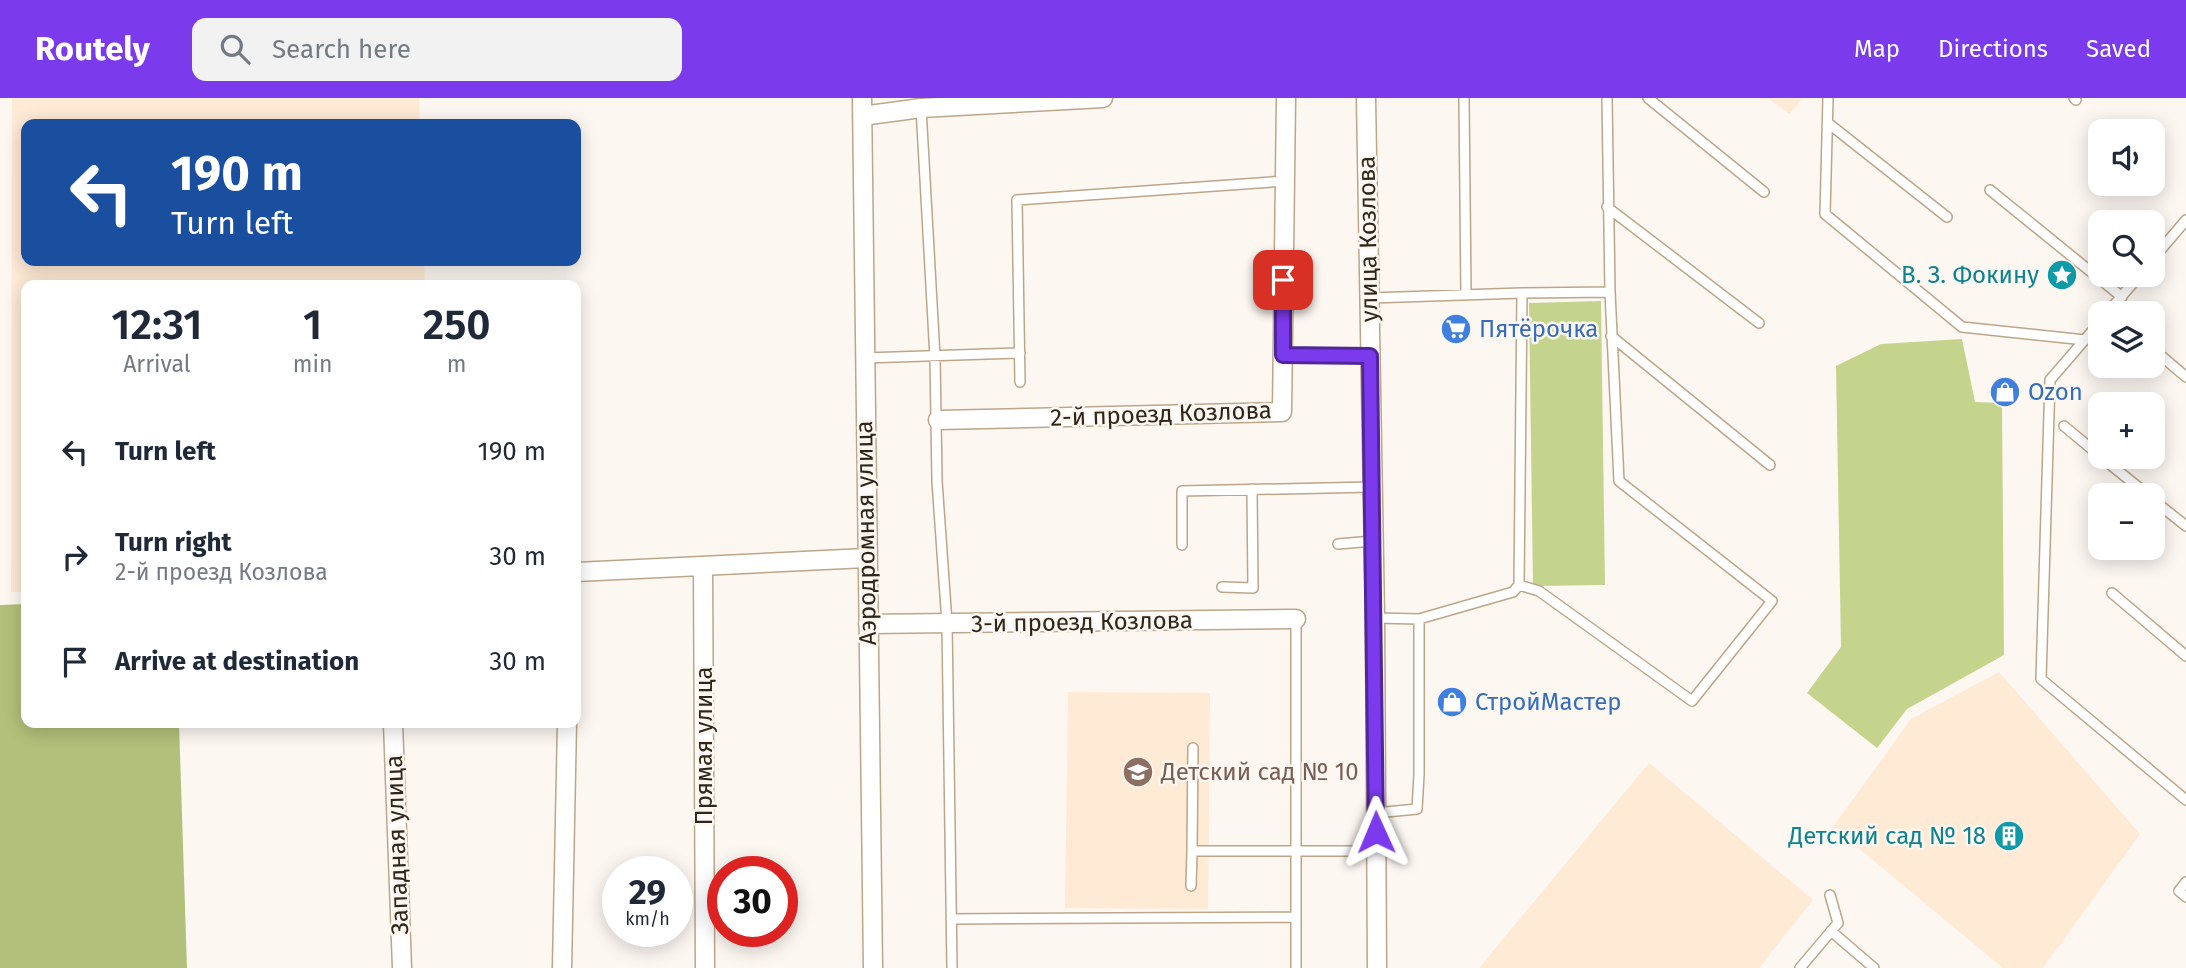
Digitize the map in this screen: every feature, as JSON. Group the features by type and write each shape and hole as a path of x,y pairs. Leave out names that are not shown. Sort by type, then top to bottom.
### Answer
{"street":[{"path":"862,107 921,108 1103,98"},
{"name":"2-й проезд Козлова","path":"938,420 1282,412 1286,98"},
{"name":"улица Козлова","path":"1366,98 1375,618 1377,968"},
{"name":"Аэродромная улица","path":"862,107 873,968"},
{"path":"581,572 866,558"},
{"name":"Прямая улица","path":"703,566 705,968"},
{"name":"3-й проезд Козлова","path":"868,624 1296,619"},
{"name":"Западная улица","path":"393,728 402,968"},
{"path":"562,968 567,728"}],"lane":[{"path":"1464,98 1466,295"},
{"path":"1519,585 1539,591 1692,701 1772,601 1619,481 1611,336 1606,98"},
{"path":"1647,98 1764,192"},
{"path":"1828,98 1825,214 1962,327 2085,340"},
{"path":"921,108 938,420 937,481 947,623 952,968"},
{"path":"1828,123 1947,217"},
{"path":"1020,382 1017,200 1284,181"},
{"path":"1990,190 2122,297"},
{"path":"1607,207 1759,323"},
{"path":"2165,245 2186,220"},
{"path":"2118,301 2130,287"},
{"path":"1370,298 1610,292"},
{"path":"1375,618 1419,619 1513,592 1519,585 1522,293"},
{"path":"1611,336 1770,465"},
{"path":"2088,336 2050,380 2041,679 2186,800"},
{"path":"864,358 1020,353"},
{"path":"1283,355 1370,356"},
{"path":"2165,359 2186,377"},
{"path":"2064,426 2088,445"},
{"path":"2117,469 2134,483"},
{"path":"1182,545 1182,491 1372,487"},
{"path":"1222,587 1252,587 1252,489"},
{"path":"2165,509 2186,526"},
{"path":"1338,544 1373,541"},
{"path":"2112,593 2186,656"},
{"path":"1296,619 1296,968"},
{"path":"1376,813 1417,809 1419,619"},
{"path":"1191,887 1193,748"},
{"path":"1192,851 1376,851"},
{"path":"2186,882 2179,891 2186,897"},
{"path":"1800,968 1838,923 1829,895"},
{"path":"951,919 1296,917"},
{"path":"1831,931 1874,968"}],"shaded area":[{"path":"12,98 419,98 420,119 21,119 21,266 424,266 425,280 21,280 21,592 11,592"},
{"path":"1768,98 1803,98 1789,114"},
{"path":"1999,672 2140,834 2043,968 2003,968 1833,827 1911,719"},
{"name":"Детский сад № 10","path":"1068,692 1210,693 1208,909 1065,908"},
{"path":"1649,763 1813,900 1759,968 1479,968"}],"green space":[{"path":"1601,301 1605,585 1533,586 1529,303"},
{"path":"1962,339 1975,402 2002,403 2004,655 1907,709 1877,748 1807,693 1841,647 1836,366 1881,344"},
{"path":"21,604 21,728 179,728 187,968 0,968 0,605"}],"place":[{"name":"В. З. Фокину","path":"2062,275"},
{"name":"Пятёрочка","path":"1456,329"},
{"name":"Ozon","path":"2005,392"},
{"name":"СтройМастер","path":"1452,702"},
{"name":"Детский сад № 10","path":"1138,772"},
{"name":"Детский сад № 18","path":"2009,836"}],"route":[{"path":"1283,280 1283,355 1370,356 1376,832"}]}
